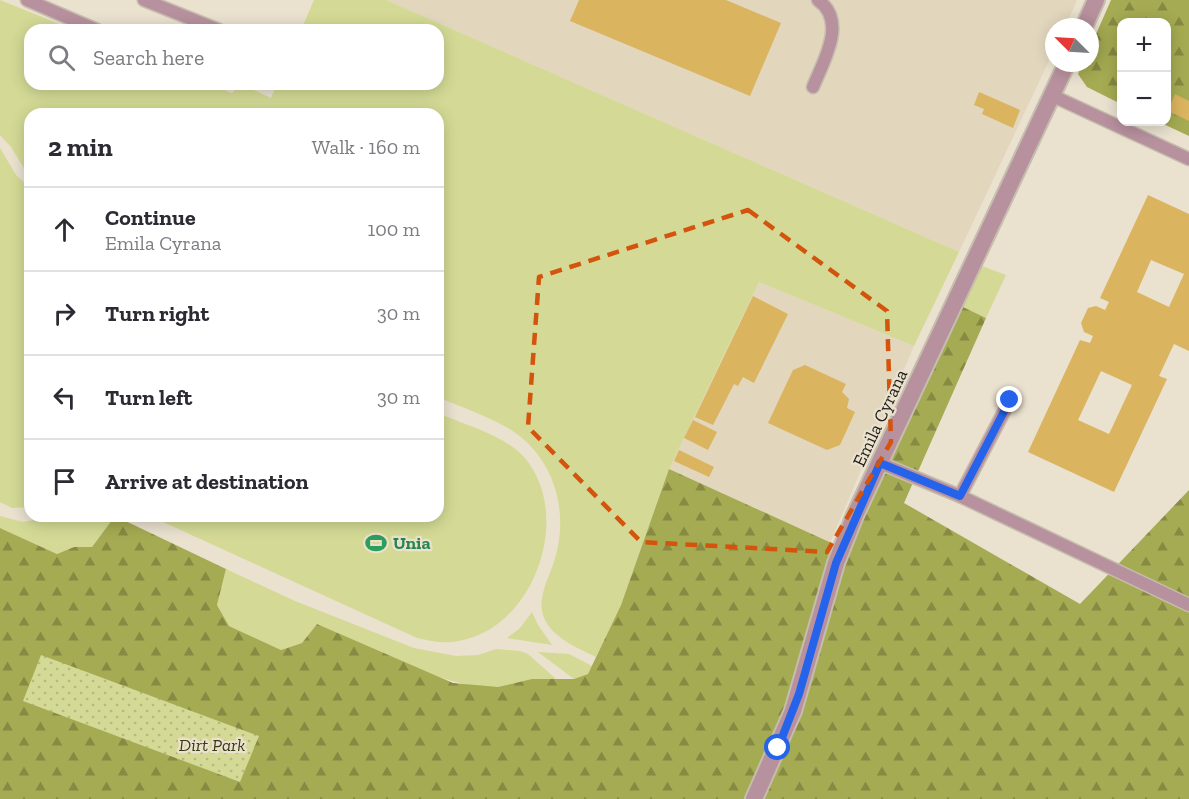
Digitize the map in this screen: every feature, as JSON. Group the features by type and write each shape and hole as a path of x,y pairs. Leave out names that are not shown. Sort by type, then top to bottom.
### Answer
{"street":[{"path":"1088,18 1096,0"},
{"name":"Emila Cyrana","path":"754,799 796,702 836,563 880,463 1063,72"}],"lane":[{"path":"27,0 83,24"},
{"path":"144,0 204,24"},
{"path":"813,87 830,44 833,30 830,15 818,0"},
{"path":"1053,96 1189,159"},
{"path":"960,496 1010,400"},
{"path":"880,463 960,496 1189,605"}],"highlighted area":[{"path":"748,210 887,311 891,442 827,552 641,542 528,427 539,277"}],"shaded area":[{"path":"386,0 1077,0 1069,18 1045,18 1045,69 959,252"},
{"path":"759,282 914,346 830,543 669,469"}],"green space":[{"path":"0,0 59,24 24,24 24,90 224,90 232,93 235,90 254,90 271,98 274,90 444,90 444,26 959,252 914,346 759,282 669,469 621,605 596,657 563,640 550,627 542,611 543,592 554,562 560,527 556,492 542,460 531,446 509,429 444,400 444,108 24,108 24,168 11,147 0,135"},
{"path":"314,0 386,0 441,24 304,24"},
{"path":"1111,0 1189,0 1189,136 1168,126 1171,126 1171,18 1117,18 1117,102 1087,87 1078,74 1079,72 1099,72 1099,27"},
{"path":"0,148 16,175 24,182 24,507 12,508 0,502"},
{"path":"982,266 1006,275 986,318 963,307"},
{"path":"963,307 986,318 904,503 1080,604 1189,490 1189,799 0,799 0,528 57,554 74,547 92,547 111,522 128,522 226,569 217,605 229,626 281,650 302,643 317,624 453,683 498,687 532,679 574,679 588,674 621,605 669,469 849,551"},
{"name":"Unia","path":"444,415 484,431 516,449 524,457 539,481 546,508 545,537 539,566 526,593 508,615 485,632 453,642 417,638 163,522 444,522"},
{"path":"0,516 23,522 111,522 92,547 74,547 57,554 0,528"},
{"path":"226,569 295,601 414,648 456,656 478,655 496,649 520,651 528,654 556,679 497,687 476,686 454,681 430,674 317,624 302,643 281,650 229,626 217,605"},
{"path":"532,612 552,645 507,638 520,628"},
{"path":"538,652 569,654 592,666 588,674 574,679"},
{"name":"Dirt Park","path":"41,655 259,736 240,782 23,701"}],"building":[{"path":"579,0 726,0 781,23 750,96 570,21"},
{"path":"979,92 1020,110 1013,128 982,114 984,109 974,105"},
{"path":"1175,94 1189,101 1189,121 1171,112 1171,104"},
{"path":"1148,195 1189,214 1189,351 1174,344 1159,376 1167,379 1114,492 1028,452 1080,340 1090,343 1093,336 1084,332 1081,323 1088,308 1096,306 1105,310 1109,302 1100,298","holes":["1151,260 1184,274 1169,307 1137,292","1101,371 1132,385 1109,434 1078,420"]},
{"path":"753,296 788,314 754,383 743,377 738,386 734,384 713,425 695,417"},
{"path":"805,365 846,384 842,392 849,399 847,408 855,412 840,445 827,450 768,423 793,370"},
{"path":"693,420 717,432 708,450 684,438"},
{"path":"679,450 714,467 709,477 674,461"}],"place":[{"name":"Unia","path":"376,543"}],"route":[{"path":"778,748 799,694 836,563 855,515 880,463 914,479 960,496 1010,400"}]}
